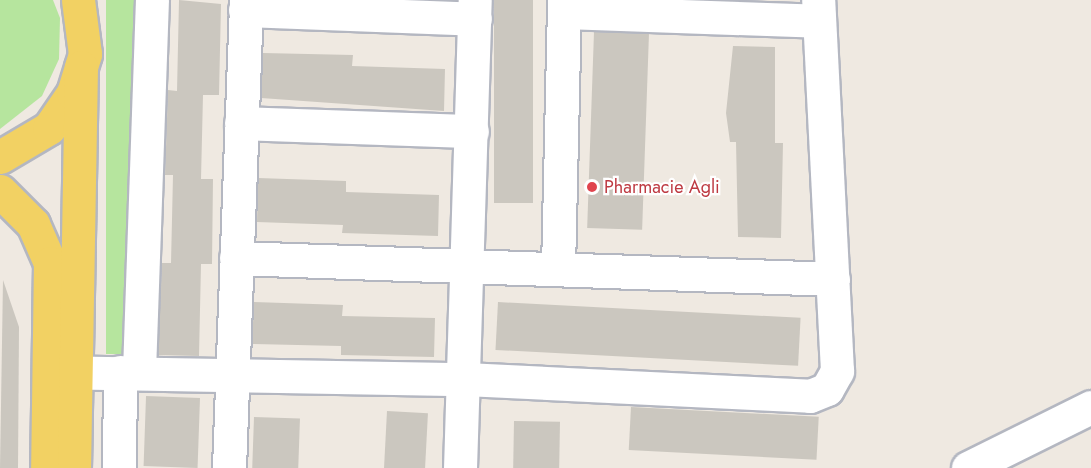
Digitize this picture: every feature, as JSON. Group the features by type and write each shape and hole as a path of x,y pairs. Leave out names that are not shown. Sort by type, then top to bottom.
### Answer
{"main road":[{"path":"47,468 60,372 81,67 82,4"},
{"path":"0,157 49,128 73,93 81,67"},
{"path":"0,191 33,224 50,263 60,372 74,468"}],"street":[{"path":"119,468 130,372 152,0"},
{"path":"229,468 245,5 475,9 465,379 460,468"},
{"path":"60,372 232,372 465,379 810,396 827,389 837,371 818,10 564,6 558,268"},
{"path":"241,123 472,131"},
{"path":"236,258 833,279"},
{"path":"968,468 1019,457 1091,407"}],"green space":[{"path":"0,0 53,0 60,18 59,59 42,96 0,129"},
{"path":"106,0 140,0 140,354 106,354"}],"building":[{"path":"179,0 221,4 219,95 203,95 201,179 213,179 212,264 201,264 199,356 158,355 162,263 171,263 173,175 165,175 168,90 177,91"},
{"path":"494,0 533,0 533,203 494,203"},
{"path":"594,32 649,34 642,230 587,228"},
{"path":"733,46 775,47 775,143 783,143 781,238 738,237 736,142 730,142 726,113"},
{"path":"263,53 353,55 352,66 445,69 444,111 261,98"},
{"path":"258,178 346,181 346,192 439,195 438,236 342,233 343,225 257,222"},
{"path":"3,280 19,327 18,468 0,468"},
{"path":"254,302 343,305 342,316 435,318 434,357 341,355 341,346 252,344"},
{"path":"498,302 801,318 798,366 495,350"},
{"path":"146,396 200,398 198,468 144,466"},
{"path":"631,407 819,417 816,460 629,450"},
{"path":"387,411 428,413 425,468 384,468"},
{"path":"254,417 300,419 298,468 252,468"},
{"path":"514,421 560,422 559,468 513,468"}],"place":[{"name":"Pharmacie Agli","path":"592,187"}]}
